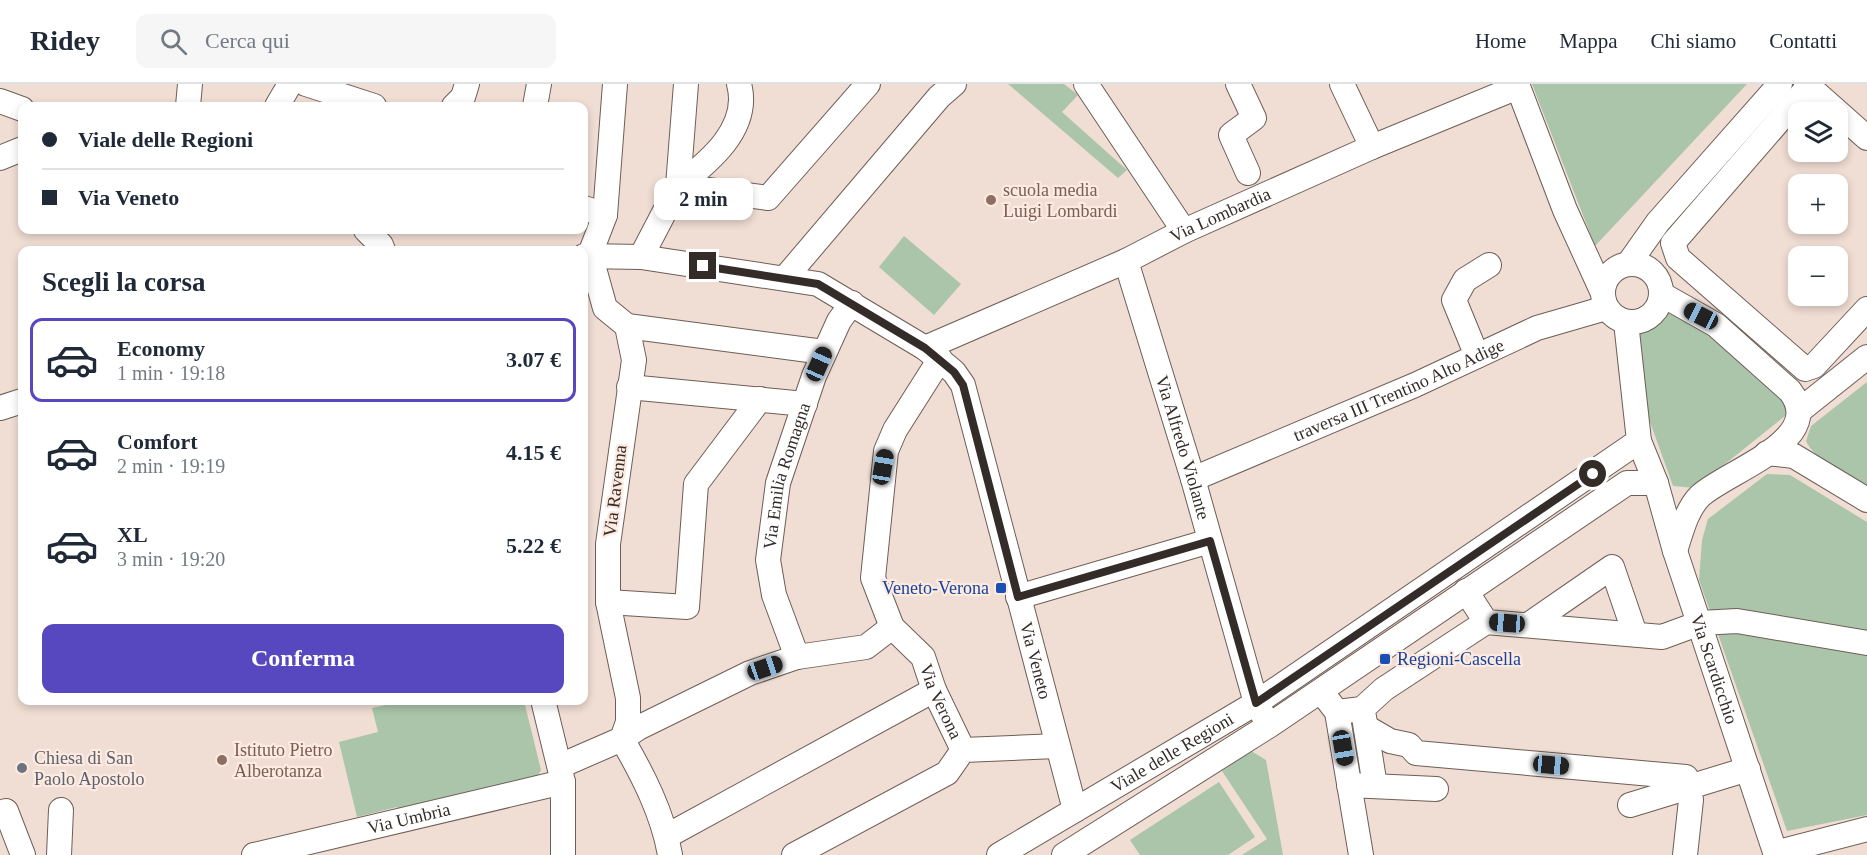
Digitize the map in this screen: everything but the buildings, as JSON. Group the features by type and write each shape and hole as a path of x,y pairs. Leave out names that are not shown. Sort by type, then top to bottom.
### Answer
{"street":[{"path":"188,102 190,84"},
{"path":"279,102 290,84"},
{"path":"306,84 362,102"},
{"path":"458,102 463,97 467,84"},
{"path":"537,102 539,84"},
{"path":"588,249 615,84"},
{"path":"641,257 678,186 686,84"},
{"path":"678,186 698,171 729,135 738,120 741,106 739,84"},
{"path":"678,186 768,198 868,84"},
{"path":"1086,84 1184,231"},
{"path":"1238,84 1254,118 1231,135 1248,173"},
{"path":"1342,84 1372,147"},
{"path":"1604,299 1607,276 1621,266 1780,84"},
{"path":"1518,85 1578,242 1604,299 1618,319 1635,322 1650,316 1660,302 1654,252 1658,222"},
{"name":"Via Lombardia","path":"933,354 1184,231 1518,85"},
{"path":"1867,138 1808,85 1673,243 1678,258 1805,369 1814,366 1867,309"},
{"path":"785,278 939,88"},
{"path":"0,101 18,108"},
{"path":"0,158 18,151"},
{"path":"370,234 381,246"},
{"path":"1578,242 1621,266 1645,266 1659,285 1716,326 1790,391 1798,404 1794,456"},
{"name":"Via Veneto","path":"588,255 641,257 818,284 933,354 954,372 963,385 1075,810"},
{"path":"588,258 605,308 627,326 824,352"},
{"name":"Via Alfredo Violante","path":"1126,261 1193,479 1256,703 1270,725"},
{"path":"1477,356 1454,300 1465,280 1489,265"},
{"name":"traversa III Trentino Alto Adige","path":"1193,479 1604,299"},
{"name":"Via Emilia Romagna","path":"797,657 774,595 768,560 778,483 824,352 838,321 852,303"},
{"name":"Via Scardicchio","path":"1626,321 1639,441 1656,483 1675,551 1776,854"},
{"name":"Via Ravenna","path":"622,740 628,722 628,698 608,602 608,544 634,360 627,326"},
{"name":"Via Verona","path":"933,354 886,451 873,578 892,627 923,657 934,690 963,750"},
{"path":"1675,551 1686,518 1700,497 1767,453 1796,421 1867,357"},
{"path":"629,387 805,404"},
{"path":"608,602 687,607 696,484 760,399"},
{"path":"0,408 18,402"},
{"name":"Viale delle Regioni","path":"999,855 1256,703 1639,441"},
{"path":"1767,453 1794,456 1867,500"},
{"name":"Viale delle Regioni","path":"1064,855 1270,725 1627,483 1656,483"},
{"path":"1656,483 1667,495 1683,500 1700,497"},
{"path":"1018,597 1210,541"},
{"path":"1528,625 1612,567 1635,634"},
{"path":"1466,591 1486,622"},
{"path":"1375,786 1364,718 1384,689 1486,622 1662,637 1700,623 1737,621 1867,643"},
{"path":"562,774 622,740 638,728 750,674 797,657 866,647 892,627"},
{"path":"622,740 653,800 668,846 934,690"},
{"path":"1320,690 1337,712 1361,855"},
{"path":"544,705 562,774 563,855"},
{"path":"1337,712 1364,718 1390,741 1409,745 1416,753 1686,777 1691,800 1685,855"},
{"path":"794,855 947,773 963,750 1057,746"},
{"path":"1630,805 1748,769"},
{"name":"Via Umbria","path":"254,855 562,774"},
{"path":"1349,785 1436,789"},
{"path":"59,855 61,810"},
{"path":"0,813 6,811 14,851"},
{"path":"1776,854 1867,829"}],"green space":[{"path":"1008,84 1064,84 1078,95 1062,112 1127,170 1118,178"},
{"path":"1532,84 1747,84 1595,246"},
{"path":"904,236 961,284 934,315 879,267"},
{"path":"1666,305 1730,352 1788,406 1785,416 1695,488 1673,486 1640,394 1634,330 1658,319"},
{"path":"1867,382 1867,485 1825,461 1810,448 1806,441 1811,426"},
{"path":"1767,474 1790,475 1867,522 1867,815 1787,831 1699,580 1702,540 1708,519"},
{"path":"386,705 525,705 541,770 536,779 398,812 397,807 357,817 339,742 378,732 372,708"},
{"path":"1251,751 1266,760 1283,855 1242,855 1267,839 1222,771"},
{"path":"1219,782 1255,837 1228,855 1140,855 1130,840"}],"place":[{"name":"scuola media Luigi Lombardi","path":"991,200"},
{"name":"Veneto-Verona","path":"1001,588"},
{"name":"Regioni-Cascella","path":"1385,659"},
{"name":"Istituto Pietro Alberotanza","path":"222,760"},
{"name":"Chiesa di San Paolo Apostolo","path":"22,768"}],"route":[{"path":"703,266 818,284 925,348 954,372 963,385 1018,597 1210,541 1256,703 1593,474"}]}
